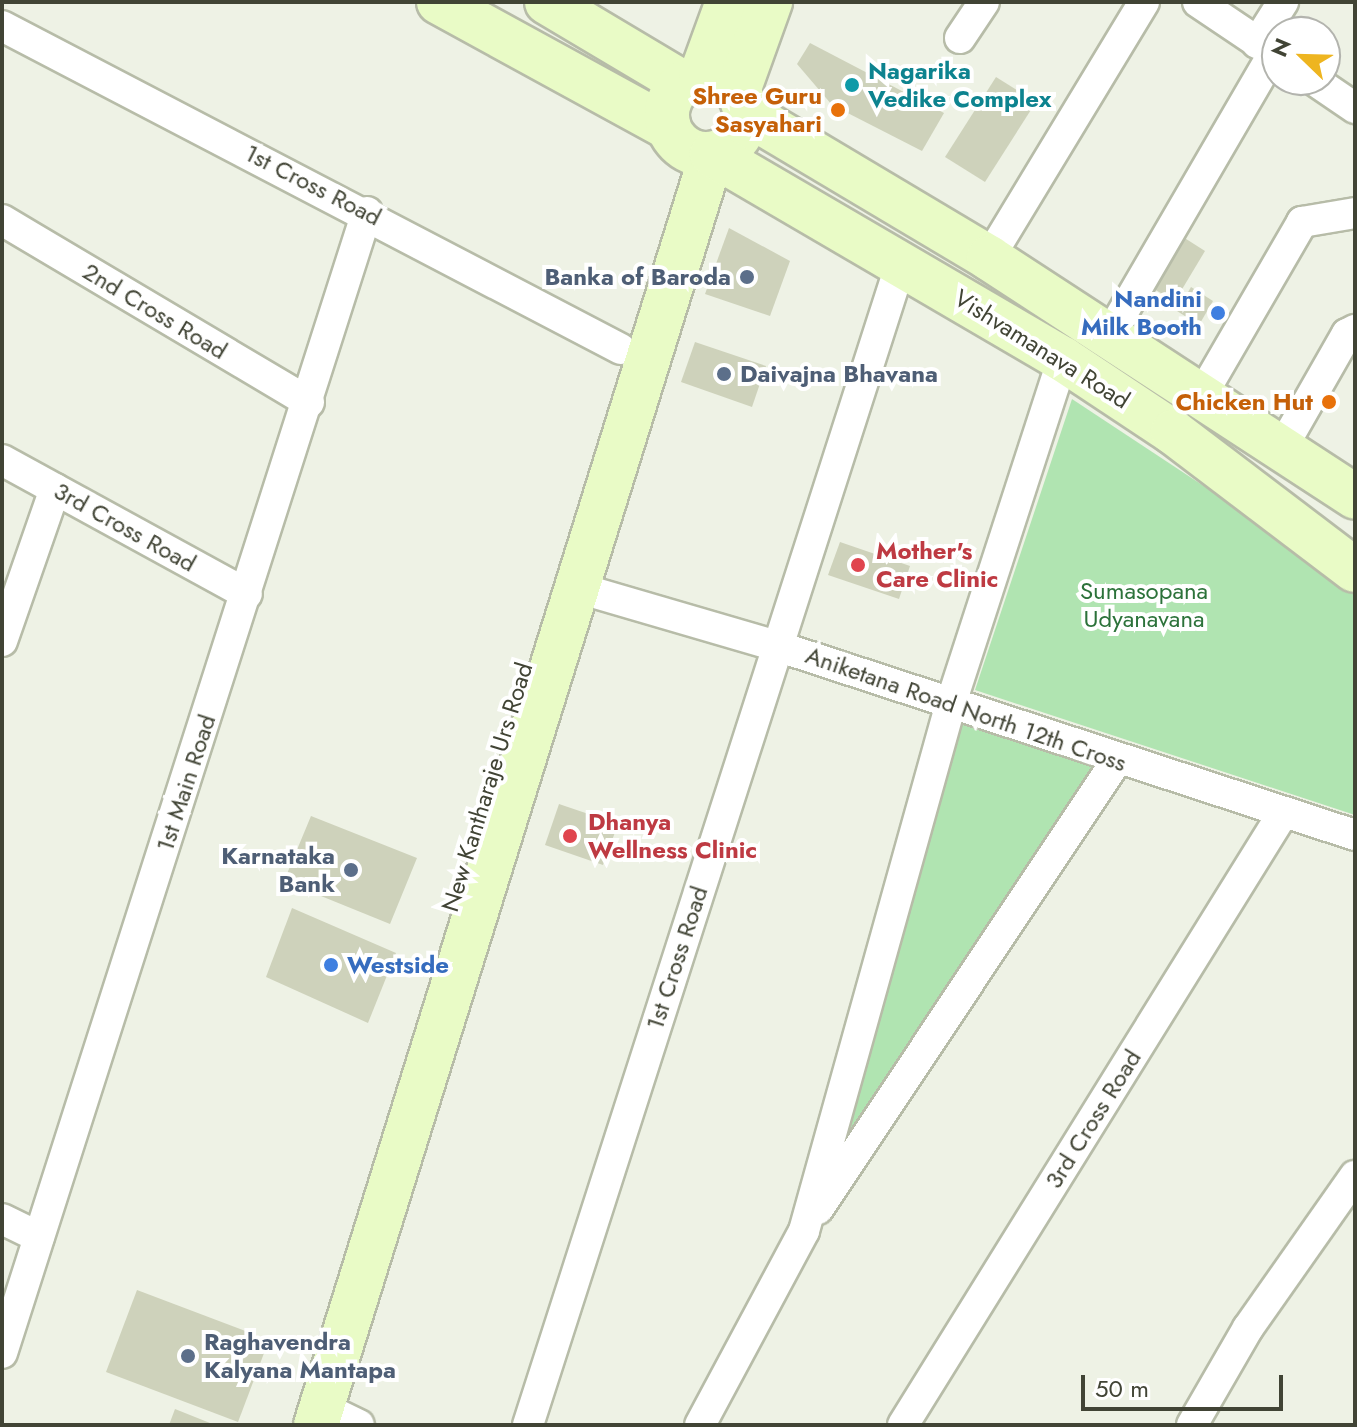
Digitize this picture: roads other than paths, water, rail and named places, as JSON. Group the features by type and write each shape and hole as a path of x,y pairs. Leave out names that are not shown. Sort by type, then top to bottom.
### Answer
{"main road":[{"name":"Vishvamanava Road","path":"439,2 901,263 1063,359 1173,432 1355,570"},
{"name":"Vishvamanava Road","path":"547,2 717,91 1203,393 1355,497"},
{"path":"728,2 717,91 740,135 688,144 668,103 717,91 770,2"},
{"name":"New Kantharaje Urs Road","path":"320,1421 621,349 688,144"},
{"name":"New Kantharaje Urs Road","path":"320,1421 575,587 688,144"}],"street":[{"path":"970,2 960,38 984,2"},
{"path":"989,258 1144,2"},
{"path":"1198,2 1261,44"},
{"name":"1st Cross Road","path":"2,26 367,212 621,349"},
{"path":"1109,336 1261,66"},
{"path":"1337,96 1355,108"},
{"name":"1st Main Road","path":"2,1353 309,402 367,212"},
{"path":"1203,393 1302,222 1355,213"},
{"name":"2nd Cross Road","path":"2,221 309,402"},
{"name":"1st Cross Road","path":"528,1425 901,263"},
{"path":"1283,446 1347,334 1355,330"},
{"path":"804,1231 951,703 1063,359"},
{"name":"3rd Cross Road","path":"2,460 247,594"},
{"path":"2,641 55,489"},
{"name":"Aniketana Road North 12th Cross","path":"575,587 777,646 1117,760 1355,835"},
{"path":"700,1425 804,1231 1117,760"},
{"name":"3rd Cross Road","path":"903,1425 1283,813"},
{"path":"1192,1425 1248,1328 1355,1176"},
{"path":"2,1219 39,1237"}],"place":[{"name":"Nagarika Vedike Complex","path":"852,85"},
{"name":"Shree Guru Sasyahari","path":"838,110"},
{"name":"Banka of Baroda","path":"747,277"},
{"name":"Nandini Milk Booth","path":"1218,313"},
{"name":"Daivajna Bhavana","path":"724,374"},
{"name":"Chicken Hut","path":"1329,402"},
{"name":"Mother's Care Clinic","path":"858,565"},
{"name":"Dhanya Wellness Clinic","path":"570,836"},
{"name":"Karnataka Bank","path":"351,870"},
{"name":"Westside","path":"331,965"},
{"name":"Raghavendra Kalyana Mantapa","path":"188,1356"}],"park label":[{"name":"Sumasopana Udyanavana","path":"1144,605"}]}
